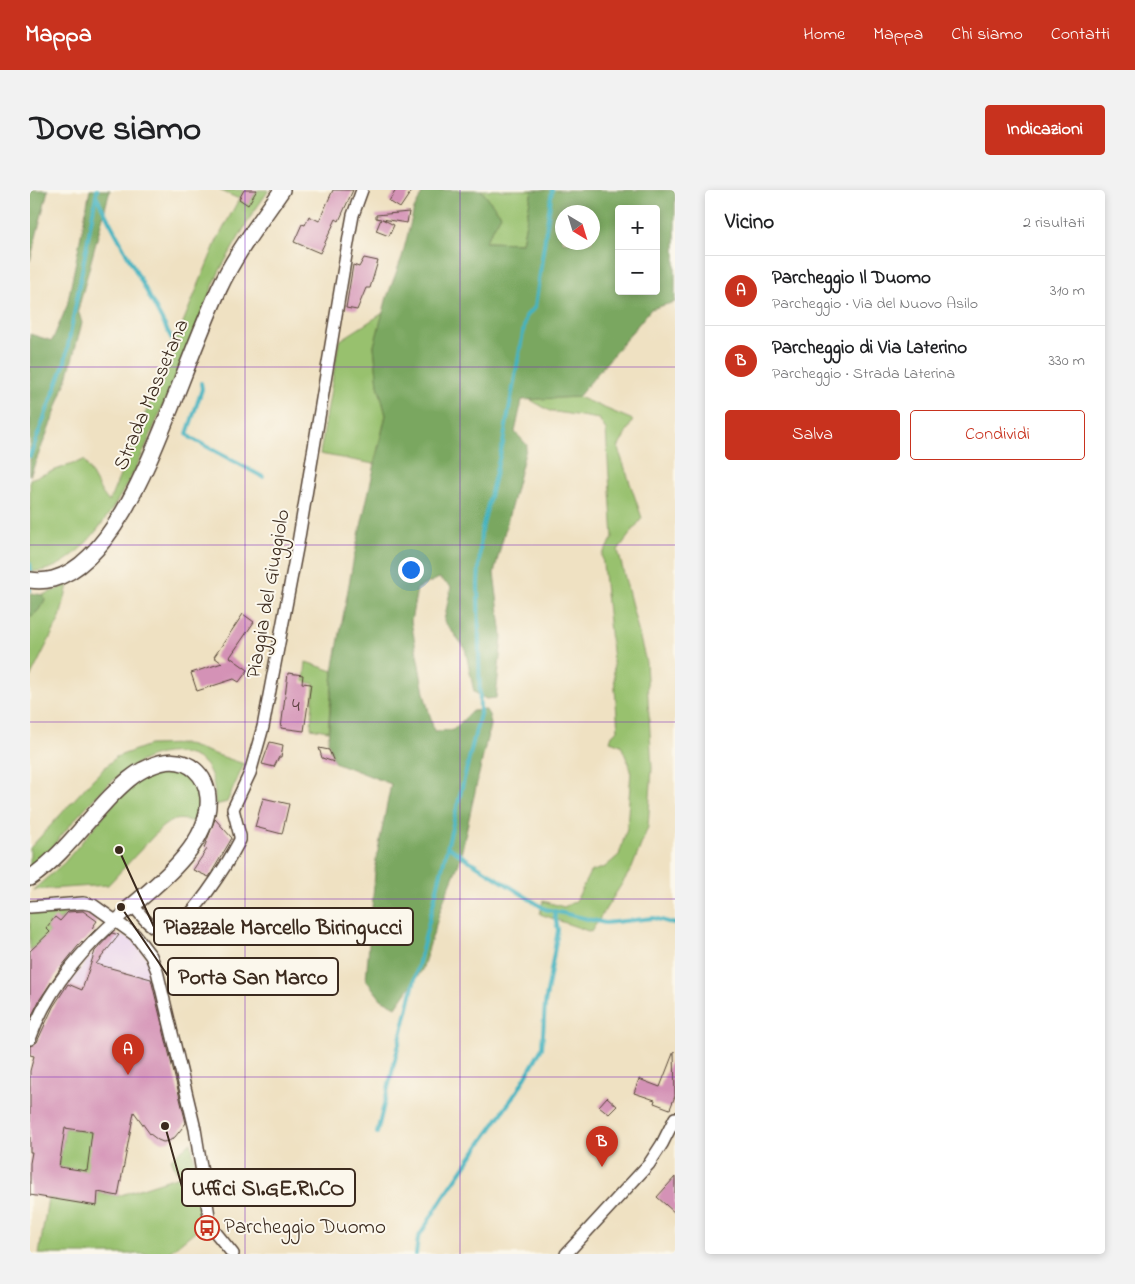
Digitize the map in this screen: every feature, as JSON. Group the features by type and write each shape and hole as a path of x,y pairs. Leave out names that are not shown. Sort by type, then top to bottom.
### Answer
{"street":[{"name":"Strada Massetana","path":"30,580 53,579 80,564 104,539 122,513 150,461 222,284 241,249 282,190"},
{"name":"Piaggia del Giuggiolo","path":"124,912 142,916 156,928 166,931 173,928 187,918 200,903 219,876 240,840 233,809 250,773 264,727 298,543 353,215 362,190"},
{"path":"30,878 46,865 107,800 132,777 143,770 170,761 182,762 198,772 206,788 208,801 204,822 195,841 176,866 91,944 58,984 40,1014 30,1040"},
{"path":"30,907 89,903 124,912"},
{"path":"124,912 137,938 151,956 156,967 195,1129 210,1222 212,1228 233,1254"},
{"path":"566,1254 649,1164 675,1118"}],"shaded area":[{"path":"110,933 132,939 152,966 163,1020 97,1014 100,997 68,984"}],"green space":[{"path":"30,190 48,190 30,261"},
{"path":"90,190 110,190 78,310 82,323 68,375 30,476 30,334 52,341 67,306"},
{"path":"219,190 244,190 239,199"},
{"path":"258,190 269,190 251,216 219,272 143,453 125,488 113,508 83,546 66,560 48,569 30,571 30,479 84,460 109,502 217,240 239,199 248,204"},
{"path":"424,190 481,190 501,215 485,242 522,243 532,190 675,190 675,302 651,309 578,397 522,400 515,432 527,445 494,573 502,636 496,698 486,699 474,692 465,648 444,621 451,587 439,578 417,589 411,621 424,693 434,731 453,730 472,711 486,710 489,715 490,725 459,863 443,902 422,970 396,1007 381,999 366,980 376,860 391,784 334,762 328,741 333,671 354,557 386,415 378,385 374,346 387,297 402,257 414,209"},
{"path":"481,190 532,190 522,243 485,242 501,215"},
{"path":"383,313 374,346 378,385 386,415 374,464 320,454 339,341"},
{"path":"578,397 633,420 618,448 642,518 618,550 646,662 652,768 648,827 632,868 591,932 540,914 543,901 564,907 576,901 590,872 605,867 619,855 627,828 631,770 621,745 610,741 612,735 618,730 602,555 613,538 606,430 599,419 550,411 529,399"},
{"path":"68,585 60,618 30,678 30,617 38,611 45,600 43,595"},
{"path":"30,593 43,595 45,600 38,611 30,617"},
{"path":"306,662 333,671 328,731 311,728 314,684 304,681"},
{"path":"185,744 244,764 227,802 215,805 211,775 204,763 198,758 190,755 168,753 146,759 125,771 105,788 86,807 39,862 30,868 30,848 93,779 116,757 149,745"},
{"path":"168,768 187,774 197,786 199,803 195,822 177,820 161,828 108,885 33,890 64,863 122,794 145,775"},
{"path":"70,909 60,921 55,918 46,928 50,932 30,951 30,911"},
{"path":"65,1128 98,1133 93,1172 59,1167"},
{"path":"191,1142 206,1226 200,1227 167,1254 39,1254 48,1198 97,1206 98,1192 118,1196 179,1176 171,1159"}],"building":[{"path":"244,190 257,190 248,205 239,199"},
{"path":"333,190 353,190 339,221 336,219 320,253 294,242 302,224 305,225 309,216 319,221"},
{"path":"396,190 412,190 400,208 389,201"},
{"path":"409,212 407,223 382,219 394,225 389,236 376,231 381,219 376,218 376,215"},
{"path":"364,258 378,261 370,288 366,288 357,310 346,308 353,265 359,267"},
{"path":"243,614 254,622 230,657 248,670 239,682 234,679 197,691 191,673 222,663 214,657"},
{"path":"288,673 303,675 302,683 311,684 304,731 281,728"},
{"path":"270,742 283,745 281,757 279,757 274,767 262,764"},
{"path":"319,748 329,750 334,762 322,758"},
{"path":"263,798 289,804 282,834 255,827"},
{"path":"215,819 232,838 209,877 193,870 207,849 204,848"},
{"path":"83,911 97,921 92,928 96,929 82,941 62,966 40,999 30,1019 30,951 50,932 46,928 55,917 60,921 68,912"},
{"path":"112,933 119,935 96,964 151,979 186,1123 175,1137 163,1142 150,1134 134,1112 118,1196 98,1192 97,1206 30,1195 32,1152 30,1152 30,1071 34,1056 30,1055 30,1046 37,1042 53,1007 68,984 82,990 95,951","holes":["65,1128 92,1132 87,1171 59,1167"]},
{"path":"674,1051 675,1096 670,1109 654,1103 655,1100 634,1093 639,1079 660,1087"},
{"path":"607,1097 617,1106 609,1114 599,1106"},
{"path":"675,1177 675,1213 657,1197"}],"waterway":[{"path":"30,456 65,362 97,190"},
{"path":"377,1133 480,714 478,584 481,533 503,443 526,316 535,307 552,190"},
{"path":"96,196 173,341"},
{"path":"201,383 202,389 187,434 191,438 263,477"},
{"path":"30,564 31,570"},
{"path":"448,847 545,909 605,923 654,918 675,924"},
{"path":"416,1254 418,1238 444,1196 518,1090 542,1048 545,1004 558,930 554,912"}],"place":[{"name":"Piazzale Marcello Biringucci","path":"119,850"},
{"name":"Porta San Marco","path":"121,907"},
{"name":"Parcheggio Il Duomo","path":"128,1075"},
{"name":"Uffici SI.GE.RI.CO","path":"165,1126"},
{"name":"Parcheggio di Via Laterino","path":"602,1167"},
{"name":"Parcheggio Duomo","path":"207,1228"}]}
